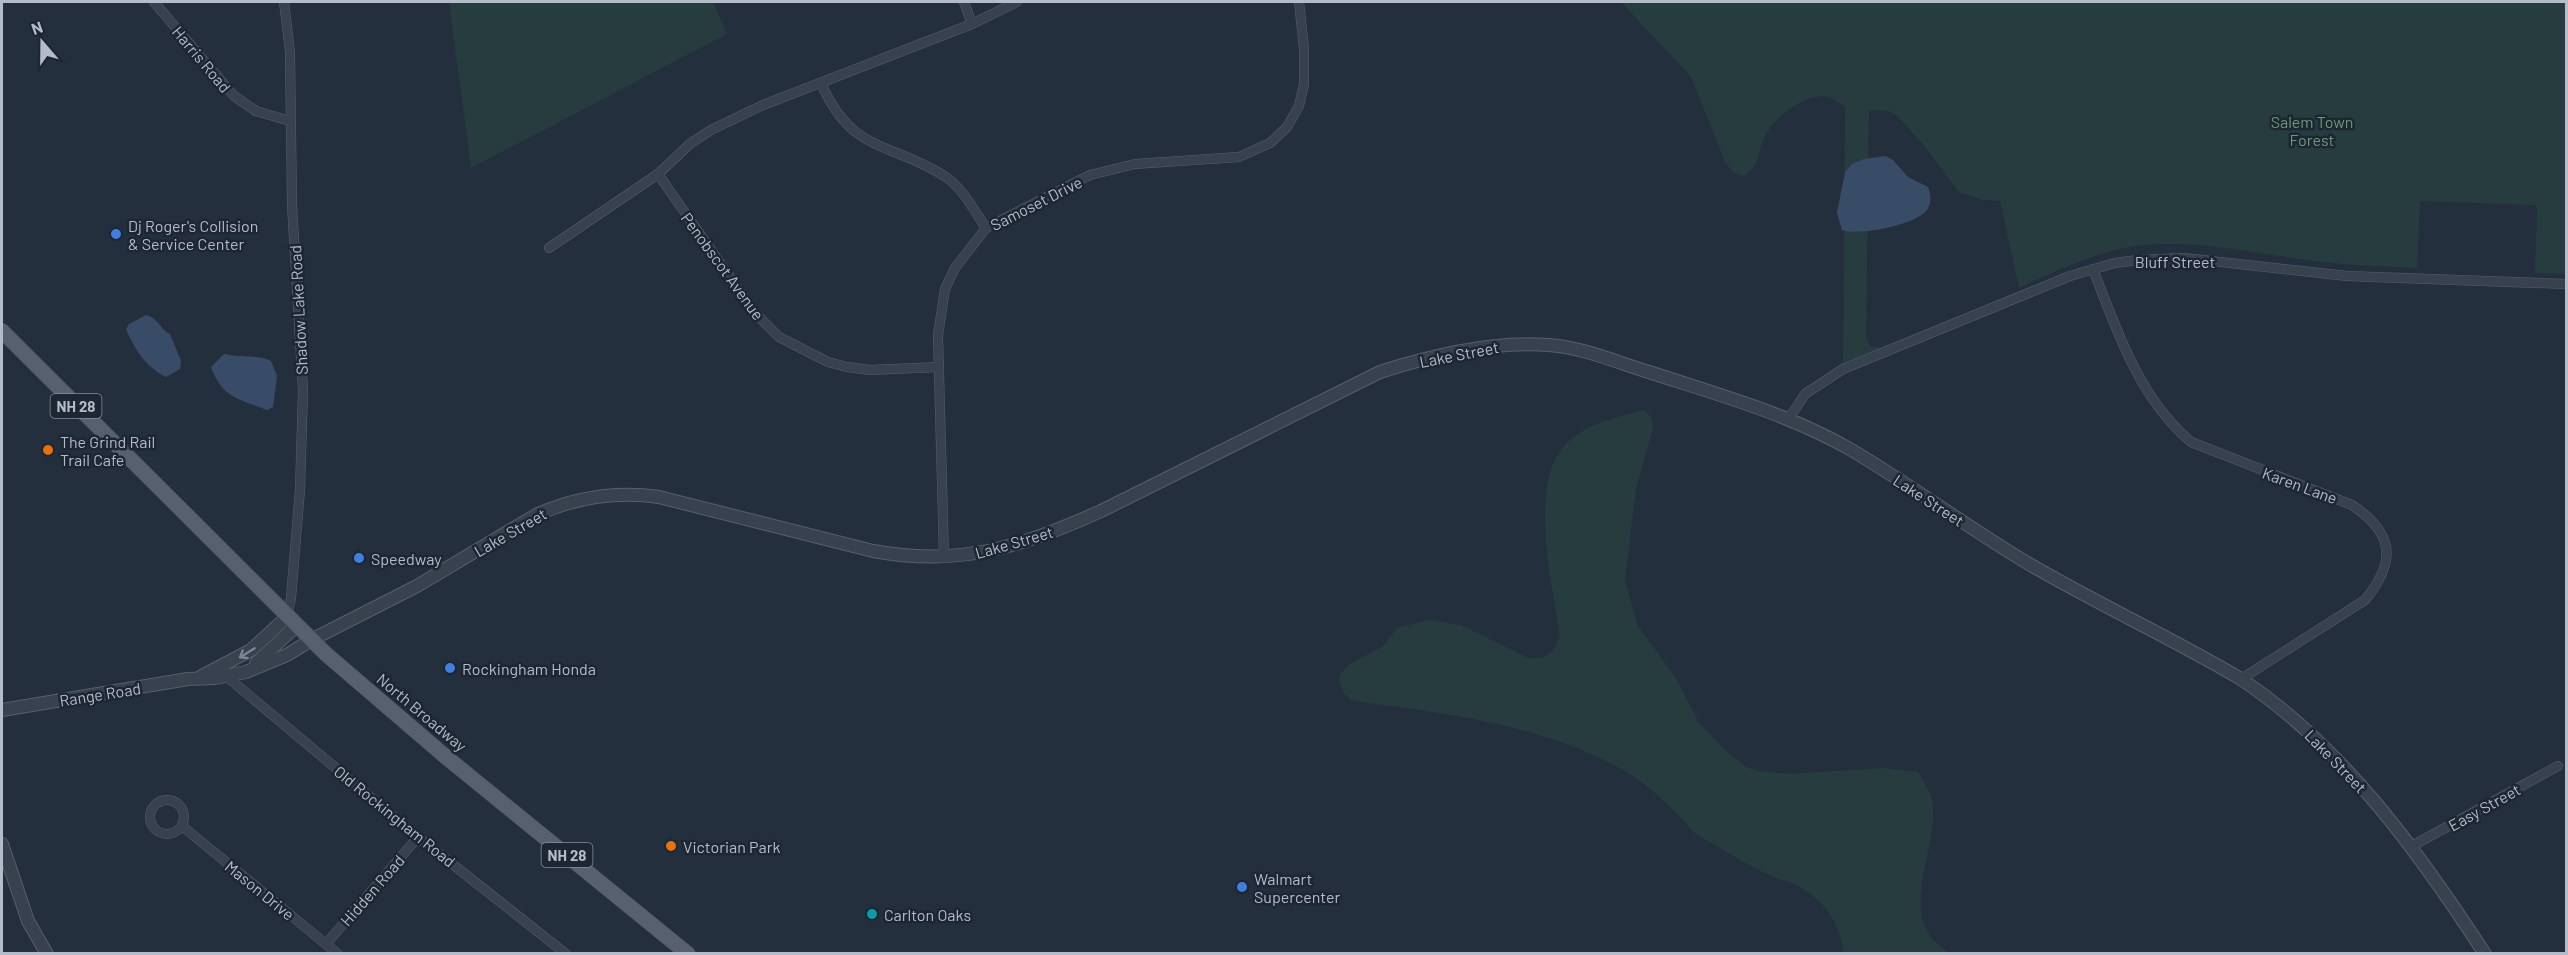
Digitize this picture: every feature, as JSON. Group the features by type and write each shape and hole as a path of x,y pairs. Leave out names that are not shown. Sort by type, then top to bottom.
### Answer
{"main road":[{"name":"North Broadway","path":"2,331 311,640 446,757 688,954"}],"street":[{"name":"Harris Road","path":"154,2 234,96 256,111 290,121"},
{"name":"Shadow Lake Road","path":"284,2 290,52 292,205 303,391 300,490 291,598 292,622"},
{"path":"964,2 972,24"},
{"path":"549,248 658,174 691,143 711,130 763,105 972,24 1017,2"},
{"name":"Samoset Drive","path":"944,558 938,367 940,312 945,289 955,268 986,228 1090,175 1134,164 1239,158 1270,143 1287,126 1299,106 1304,84 1304,49 1299,2"},
{"path":"821,83 837,114 846,124 869,142 946,177 963,194 986,228"},
{"name":"Penobscot Avenue","path":"658,174 755,313 779,337 828,362 847,367 870,370 938,367"},
{"name":"Bluff Street","path":"1788,420 1805,394 1843,369 2093,269 2138,260 2184,258 2348,276 2566,284"},
{"name":"Karen Lane","path":"2093,269 2116,328 2140,380 2159,410 2174,428 2191,442 2352,505 2371,518 2384,537 2387,559 2379,582 2365,600 2241,679"},
{"name":"Lake Street","path":"311,640 417,586 536,515 565,503 596,496 640,494 873,551 907,557 944,558 1004,549 1083,519 1380,372 1492,346 1550,345 1584,351 1750,404 1849,448 1946,512 2065,585 2241,679 2268,697 2327,750 2374,801 2410,847 2485,954"},
{"path":"246,672 292,622"},
{"name":"Range Road","path":"199,677 251,650 292,622"},
{"name":"Range Road","path":"2,710 199,677 226,676 246,672 287,654 311,640"},
{"name":"Old Rockingham Road","path":"226,676 418,837 566,954"},
{"name":"Easy Street","path":"2410,847 2558,766"},
{"name":"Mason Drive","path":"182,826 338,954"},
{"name":"Hidden Road","path":"326,944 418,837"},
{"path":"2,844 28,921 47,954"}],"green space":[{"path":"449,2 713,2 727,34 471,168"},
{"name":"Salem Town Forest","path":"1621,2 2566,2 2566,274 2535,273 2537,207 2534,205 2420,201 2417,268 2328,263 2197,245 2156,244 2105,253 2019,288 2000,201 1983,200 1959,192 1921,142 1897,116 1889,111 1869,110 1866,338 1870,346 1881,348 1843,363 1845,106 1829,97 1820,96 1801,102 1783,114 1769,129 1750,171 1745,176 1736,174 1726,164 1691,77"},
{"path":"1645,410 1651,417 1653,427 1636,489 1625,580 1638,626 1676,678 1699,723 1725,750 1746,767 1758,771 1789,774 1883,768 1918,772 1931,798 1933,817 1920,902 1929,934 1949,953 1844,953 1838,929 1819,901 1800,887 1756,868 1702,838 1644,784 1621,769 1590,754 1525,731 1422,710 1353,701 1344,694 1339,680 1340,674 1350,664 1383,646 1397,628 1428,620 1461,625 1528,658 1542,658 1553,651 1560,636 1549,564 1545,509 1548,483 1554,461 1566,444 1583,431 1603,422"}],"water":[{"path":"1885,156 1893,160 1908,177 1928,187 1930,204 1927,210 1900,225 1861,232 1842,230 1837,213 1845,172 1852,164 1864,159"},
{"path":"146,315 154,319 170,334 181,361 180,369 166,377 152,368 142,357 126,329 129,324"},
{"path":"224,354 271,361 277,376 273,407 267,410 240,400 220,385 211,367"}],"place":[{"name":"Dj Roger's Collision & Service Center","path":"116,234"},
{"name":"The Grind Rail Trail Cafe","path":"48,450"},
{"name":"Speedway","path":"359,558"},
{"name":"Rockingham Honda","path":"450,668"},
{"name":"Victorian Park","path":"671,846"},
{"name":"Walmart Supercenter","path":"1242,887"},
{"name":"Carlton Oaks","path":"872,914"}]}
